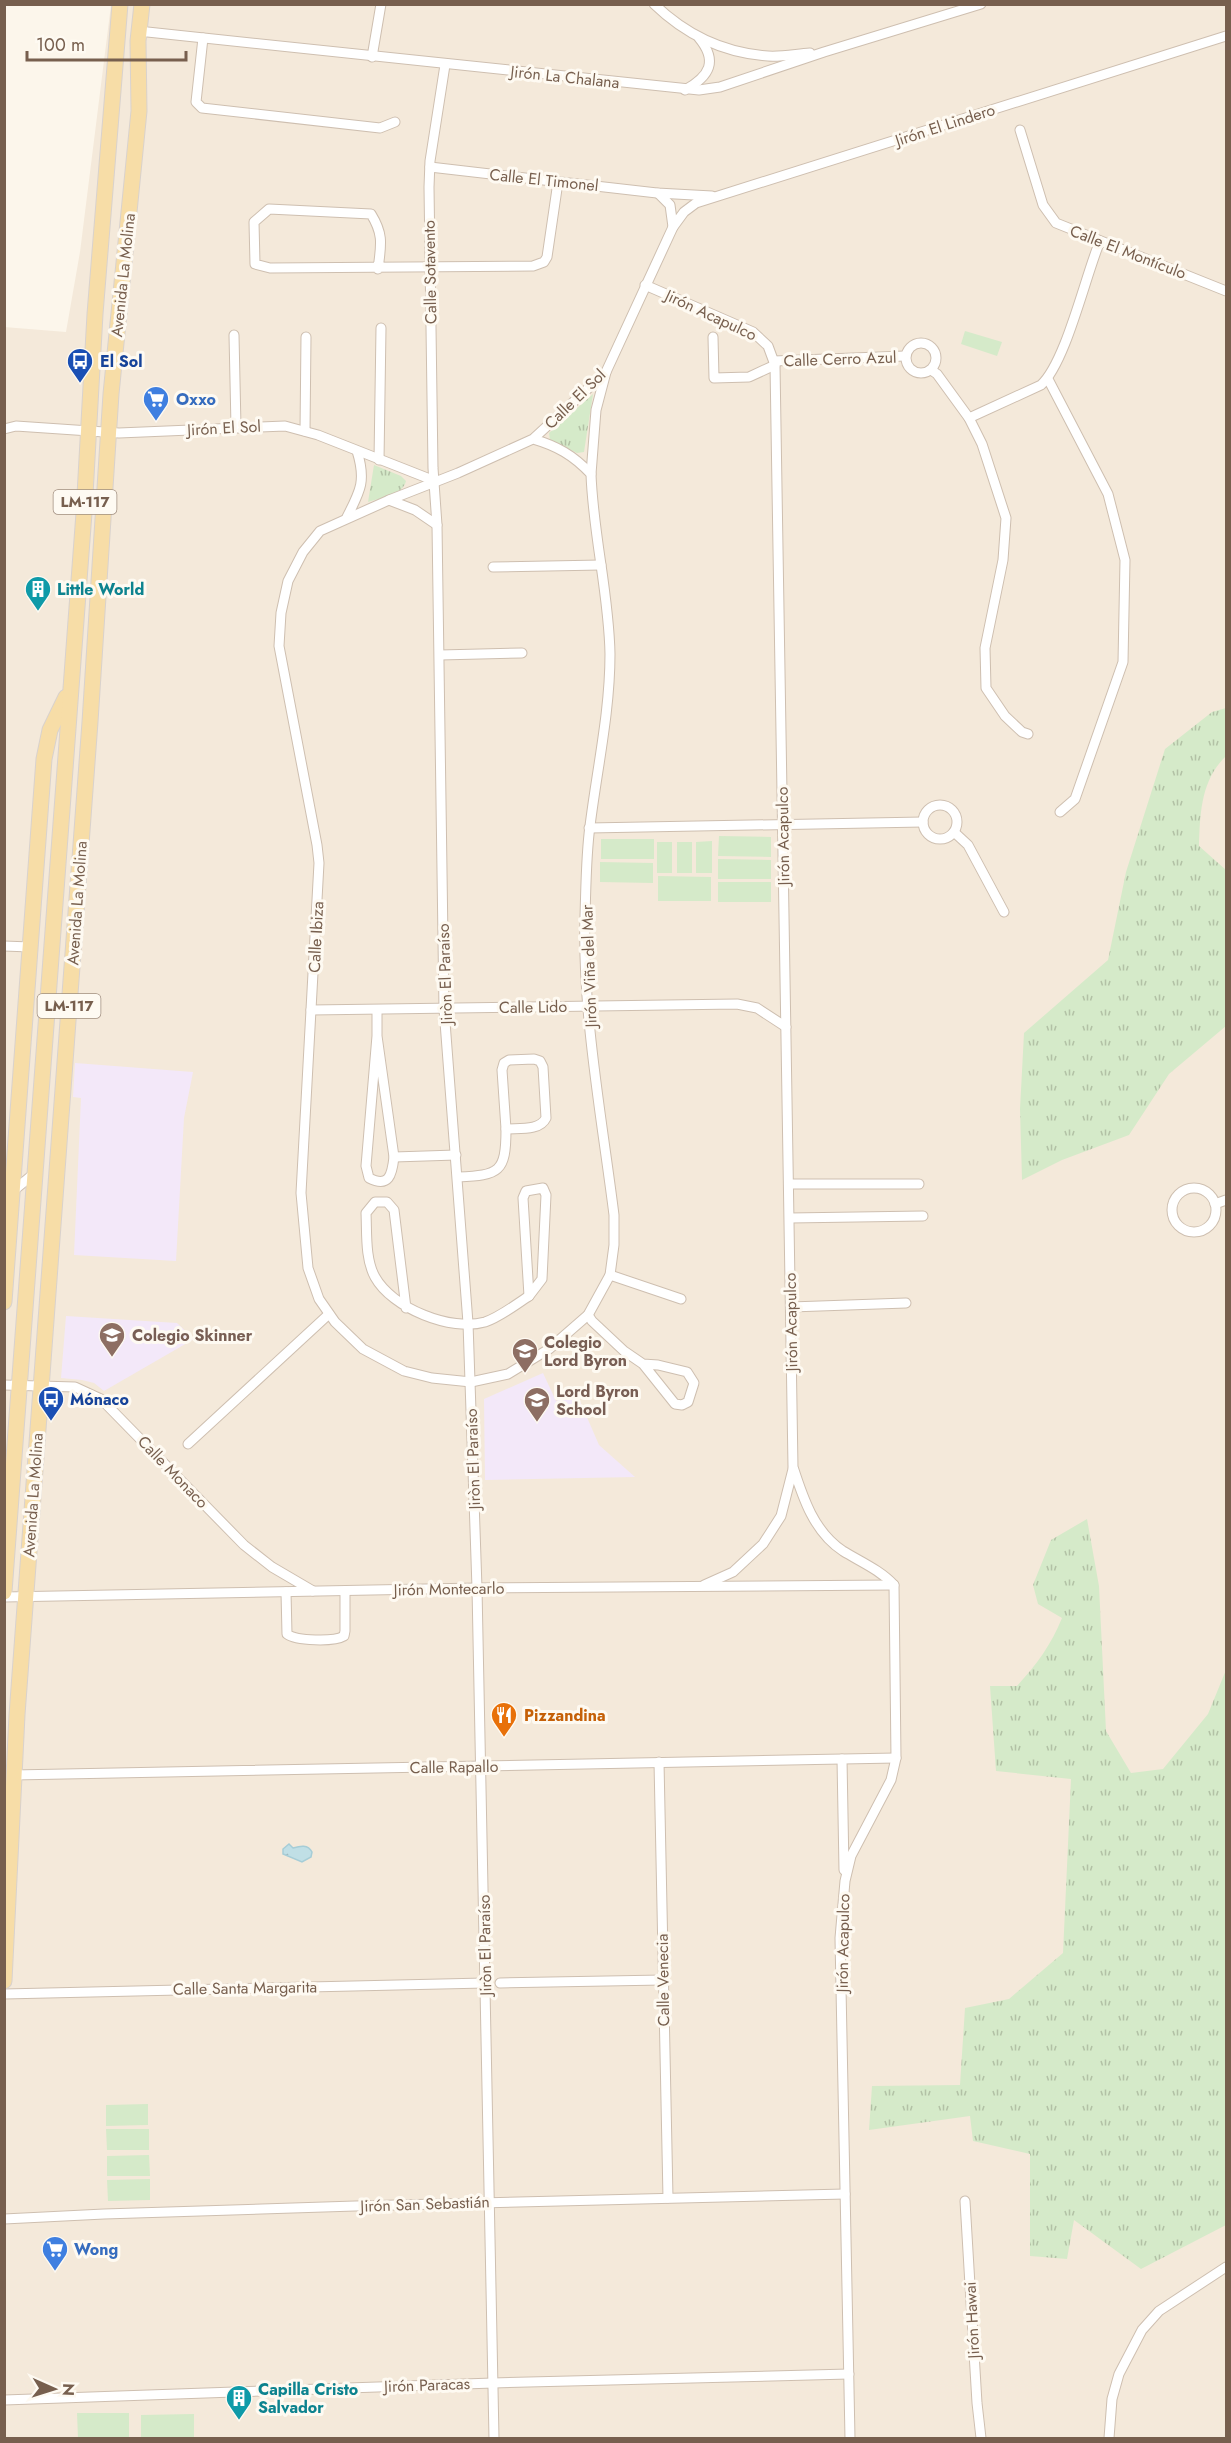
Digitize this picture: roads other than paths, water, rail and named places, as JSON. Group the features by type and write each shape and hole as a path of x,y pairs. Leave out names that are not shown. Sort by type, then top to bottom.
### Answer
{"main road":[{"name":"Avenida La Molina","path":"4,1592 90,432 95,314 120,4"},
{"name":"Avenida La Molina","path":"4,1981 13,1775 109,433 139,111 138,31 141,4"},
{"name":"Avenida La Molina","path":"4,1302 9,1191 45,749 50,730 70,689"},
{"path":"61,818 90,722"}],"street":[{"path":"372,57 381,4"},
{"path":"654,4 672,21 699,38 736,51 769,56 824,52"},
{"name":"Jirón La Chalana","path":"138,31 685,90 720,87 824,52 981,4"},
{"name":"Jirón El Lindero","path":"673,227 684,212 696,203 1227,36"},
{"path":"203,38 196,102 202,108 380,128 395,122"},
{"path":"685,90 701,81 709,66 708,49 699,38"},
{"name":"Calle Sotavento","path":"435,481 430,167 446,65"},
{"name":"Calle El Montículo","path":"1020,130 1048,214 1061,226 1227,291"},
{"name":"Calle El Timonel","path":"430,167 657,193 717,196"},
{"path":"378,268 381,245 380,229 371,214 269,209 254,222 255,264 270,268 378,268 430,268 532,266 544,262 547,257 558,182"},
{"path":"657,193 670,205 673,227"},
{"name":"Calle El Sol","path":"435,481 532,439 606,372 673,227"},
{"path":"969,418 1041,385 1048,379 1061,352 1100,241"},
{"name":"Jirón Acapulco","path":"645,285 748,328 765,342 774,363 793,1467 780,1516 763,1544 733,1572 700,1587"},
{"path":"379,460 381,328"},
{"path":"234,335 236,427"},
{"path":"713,337 714,378 749,377 774,363"},
{"path":"305,431 306,338"},
{"path":"916,343 928,344 933,348 936,359 931,370 920,374 909,368 905,356 911,346 916,343"},
{"name":"Calle Cerro Azul","path":"774,363 905,356"},
{"path":"931,370 937,374 969,418 982,444 1006,518 1003,560 985,648 986,688 1005,716 1022,732 1028,734"},
{"name":"Jirón Viña del Mar","path":"471,1382 508,1374 549,1349 588,1315 610,1275 614,1245 614,1215 588,1006 585,939 589,828 598,775 610,654 601,565 592,511 591,474 596,410 606,372"},
{"path":"1048,379 1108,494 1125,560 1123,662 1075,800 1060,812"},
{"name":"Jirón El Sol","path":"4,429 16,426 109,433 275,426 305,431 435,481"},
{"path":"532,439 555,445 575,457 591,474"},
{"path":"347,517 363,481 357,451"},
{"name":"Calle Ibiza","path":"435,481 347,517 320,531 303,552 288,581 280,613 279,646 319,863 301,1193 308,1268 319,1299 329,1314 363,1349 404,1371 432,1378 471,1382"},
{"name":"Jiròn El Paraíso","path":"435,481 440,655 444,1009 458,1177 471,1382 494,2439"},
{"path":"389,500 415,510 437,525"},
{"path":"493,567 601,565"},
{"path":"440,655 522,653"},
{"path":"945,806 956,817 954,832 946,838 935,838 927,832 923,822 930,808 945,806"},
{"path":"589,828 923,822"},
{"path":"954,832 968,844 1004,912"},
{"path":"4,945 30,946"},
{"name":"Calle Lido","path":"311,1010 746,1005 762,1011 786,1027"},
{"path":"377,1010 366,1166 369,1178 377,1182 384,1182 393,1170 394,1157 377,1035"},
{"path":"458,1177 487,1176 498,1169 503,1161 506,1148 502,1070 504,1063 518,1060 540,1061 543,1067 546,1118 543,1124 537,1127 506,1129"},
{"path":"394,1157 456,1155"},
{"path":"9,1191 36,1172"},
{"path":"789,1184 919,1184"},
{"path":"406,1308 394,1210 387,1202 375,1202 366,1213 370,1263 374,1276 382,1287 406,1308 422,1315 468,1323 483,1322 529,1296 542,1280 546,1195 543,1188 526,1191 523,1197 529,1296"},
{"path":"1188,1189 1204,1191 1215,1204 1213,1221 1200,1232 1183,1230 1176,1224 1173,1216 1174,1200 1188,1189"},
{"path":"1215,1204 1227,1200"},
{"path":"790,1218 923,1216"},
{"path":"610,1275 681,1299"},
{"path":"791,1307 906,1303"},
{"path":"188,1444 329,1314"},
{"path":"588,1315 624,1351 643,1364 675,1404 682,1405 688,1402 694,1383 687,1372 643,1364"},
{"name":"Calle Monaco","path":"4,1384 75,1387 101,1399 244,1545 272,1568 313,1591"},
{"name":"Jirón Acapulco","path":"793,1467 804,1503 819,1527 840,1549 886,1576 894,1585 896,1758 891,1780 851,1856 844,1881 840,1938 850,2439"},
{"name":"Jirón Montecarlo","path":"4,1597 477,1588 894,1585"},
{"path":"286,1592 287,1634 298,1639 335,1639 344,1636 345,1591"},
{"name":"Calle Rapallo","path":"13,1775 896,1758"},
{"path":"842,1759 844,1881"},
{"name":"Calle Venecia","path":"658,1762 668,2198"},
{"path":"500,1983 663,1980"},
{"name":"Calle Santa Margarita","path":"4,1994 485,1983"},
{"name":"Jirón San Sebastián","path":"4,2219 490,2202 845,2194"},
{"name":"Jirón Hawai","path":"965,2201 981,2439"},
{"path":"1109,2439 1112,2399 1119,2374 1142,2330 1159,2311 1227,2267"},
{"name":"Jirón Paracas","path":"4,2400 493,2383 849,2374"}],"water":[{"path":"289,1844 293,1848 301,1846 308,1848 312,1852 311,1857 302,1862 283,1854 283,1849"}],"place":[{"name":"El Sol","path":"80,384"},
{"name":"Oxxo","path":"156,422"},
{"name":"Little World","path":"38,612"},
{"name":"Colegio Skinner","path":"112,1358"},
{"name":"Colegio Lord Byron","path":"525,1374"},
{"name":"Mónaco","path":"51,1422"},
{"name":"Lord Byron School","path":"537,1423"},
{"name":"Pizzandina","path":"504,1738"},
{"name":"Wong","path":"55,2272"},
{"name":"Capilla Cristo Salvador","path":"239,2421"}]}
